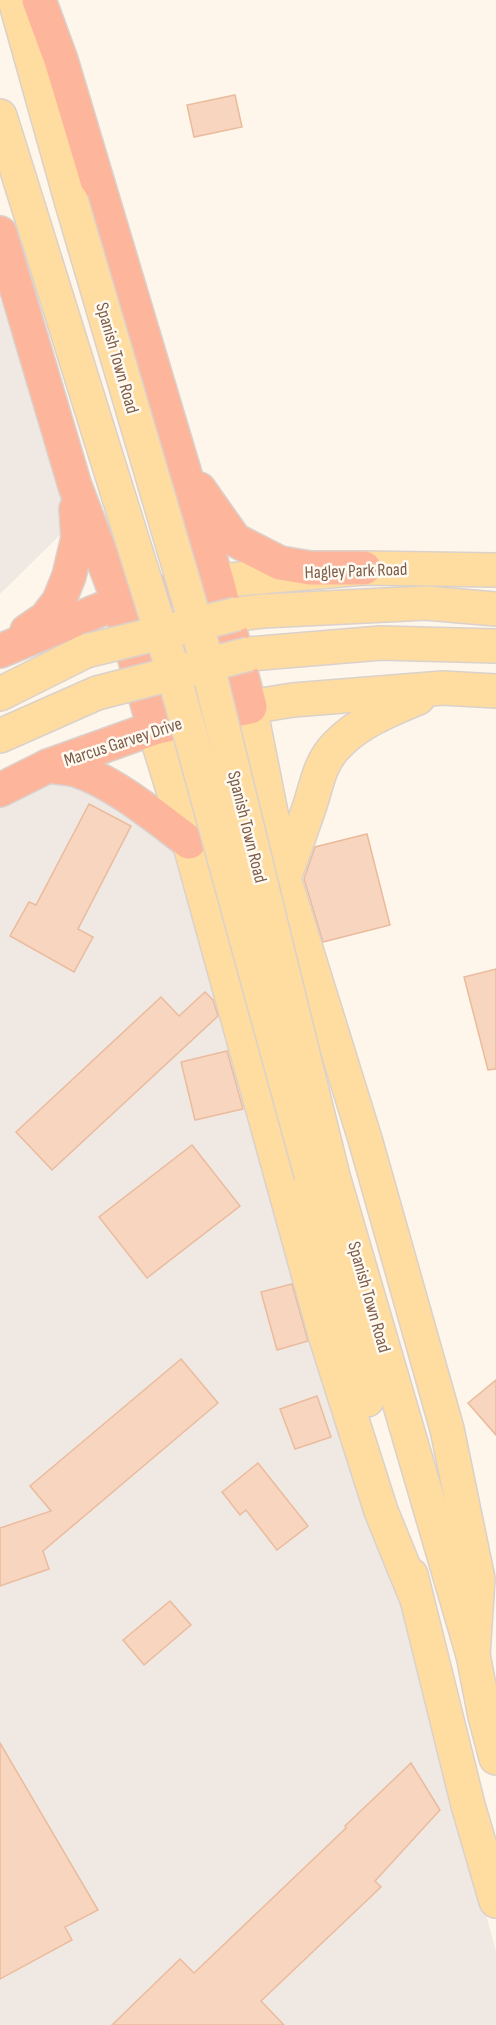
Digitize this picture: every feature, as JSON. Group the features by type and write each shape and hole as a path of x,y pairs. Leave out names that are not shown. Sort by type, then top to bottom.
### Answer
{"highway":[{"name":"Spanish Town Road","path":"39,0 61,60 217,581 250,707"},
{"name":"Spanish Town Road","path":"0,233 75,486 118,602 154,728"},
{"path":"166,413 197,487 235,540 280,563 310,568 364,568"},
{"path":"0,650 46,618 59,601 69,576 78,538 75,486"},
{"path":"0,650 118,602 217,581"},
{"name":"Marcus Garvey Drive","path":"0,790 48,766 154,728 250,707"},
{"path":"48,766 75,770 104,784 189,842"}],"main road":[{"name":"Spanish Town Road","path":"15,0 71,200 205,655 416,1597 468,1804 496,1901"},
{"name":"Spanish Town Road","path":"0,116 170,661 323,1178 473,1655 496,1758"},
{"name":"Hagley Park Road","path":"217,581 364,568 496,570"},
{"name":"Hagley Park Road","path":"0,693 86,651 237,614 426,603 496,609"},
{"path":"0,736 97,693 249,654 381,643 496,646"},
{"path":"250,707 293,700 496,682"},
{"path":"284,878 311,804 320,771 336,746 357,727 387,711 443,688 496,691"},
{"name":"Spanish Town Road","path":"250,707 284,878 365,1139 447,1429 478,1578 473,1655"},
{"name":"Spanish Town Road","path":"154,728 189,842 326,1338 381,1511 416,1597"}],"shaded area":[{"path":"0,298 71,524 0,594"},
{"path":"50,777 113,802 189,842 496,1951 496,2025 0,2025 0,803"}],"building":[{"path":"235,95 242,127 194,137 187,105"},
{"path":"89,804 131,826 78,929 93,937 74,972 10,936 29,902 36,905"},
{"path":"367,834 390,925 323,942 304,879 315,847"},
{"path":"496,969 496,1069 488,1070 464,977"},
{"path":"205,992 213,1000 218,1016 52,1170 16,1132 161,997 179,1016"},
{"path":"227,1051 243,1109 195,1120 181,1062"},
{"path":"192,1145 240,1206 147,1278 99,1217"},
{"path":"292,1284 308,1341 277,1350 261,1292"},
{"path":"181,1359 218,1403 43,1551 49,1569 0,1586 0,1528 51,1511 30,1486"},
{"path":"496,1380 496,1435 468,1403"},
{"path":"317,1396 331,1437 295,1449 280,1409"},
{"path":"258,1463 308,1526 277,1550 246,1510 240,1515 222,1492"},
{"path":"170,1601 191,1625 144,1665 123,1640"},
{"path":"0,1743 98,1910 65,1927 72,1940 0,1979"},
{"path":"411,1763 440,1810 375,1881 381,1887 261,2001 284,2025 112,2025 180,1959 194,1973"}]}
